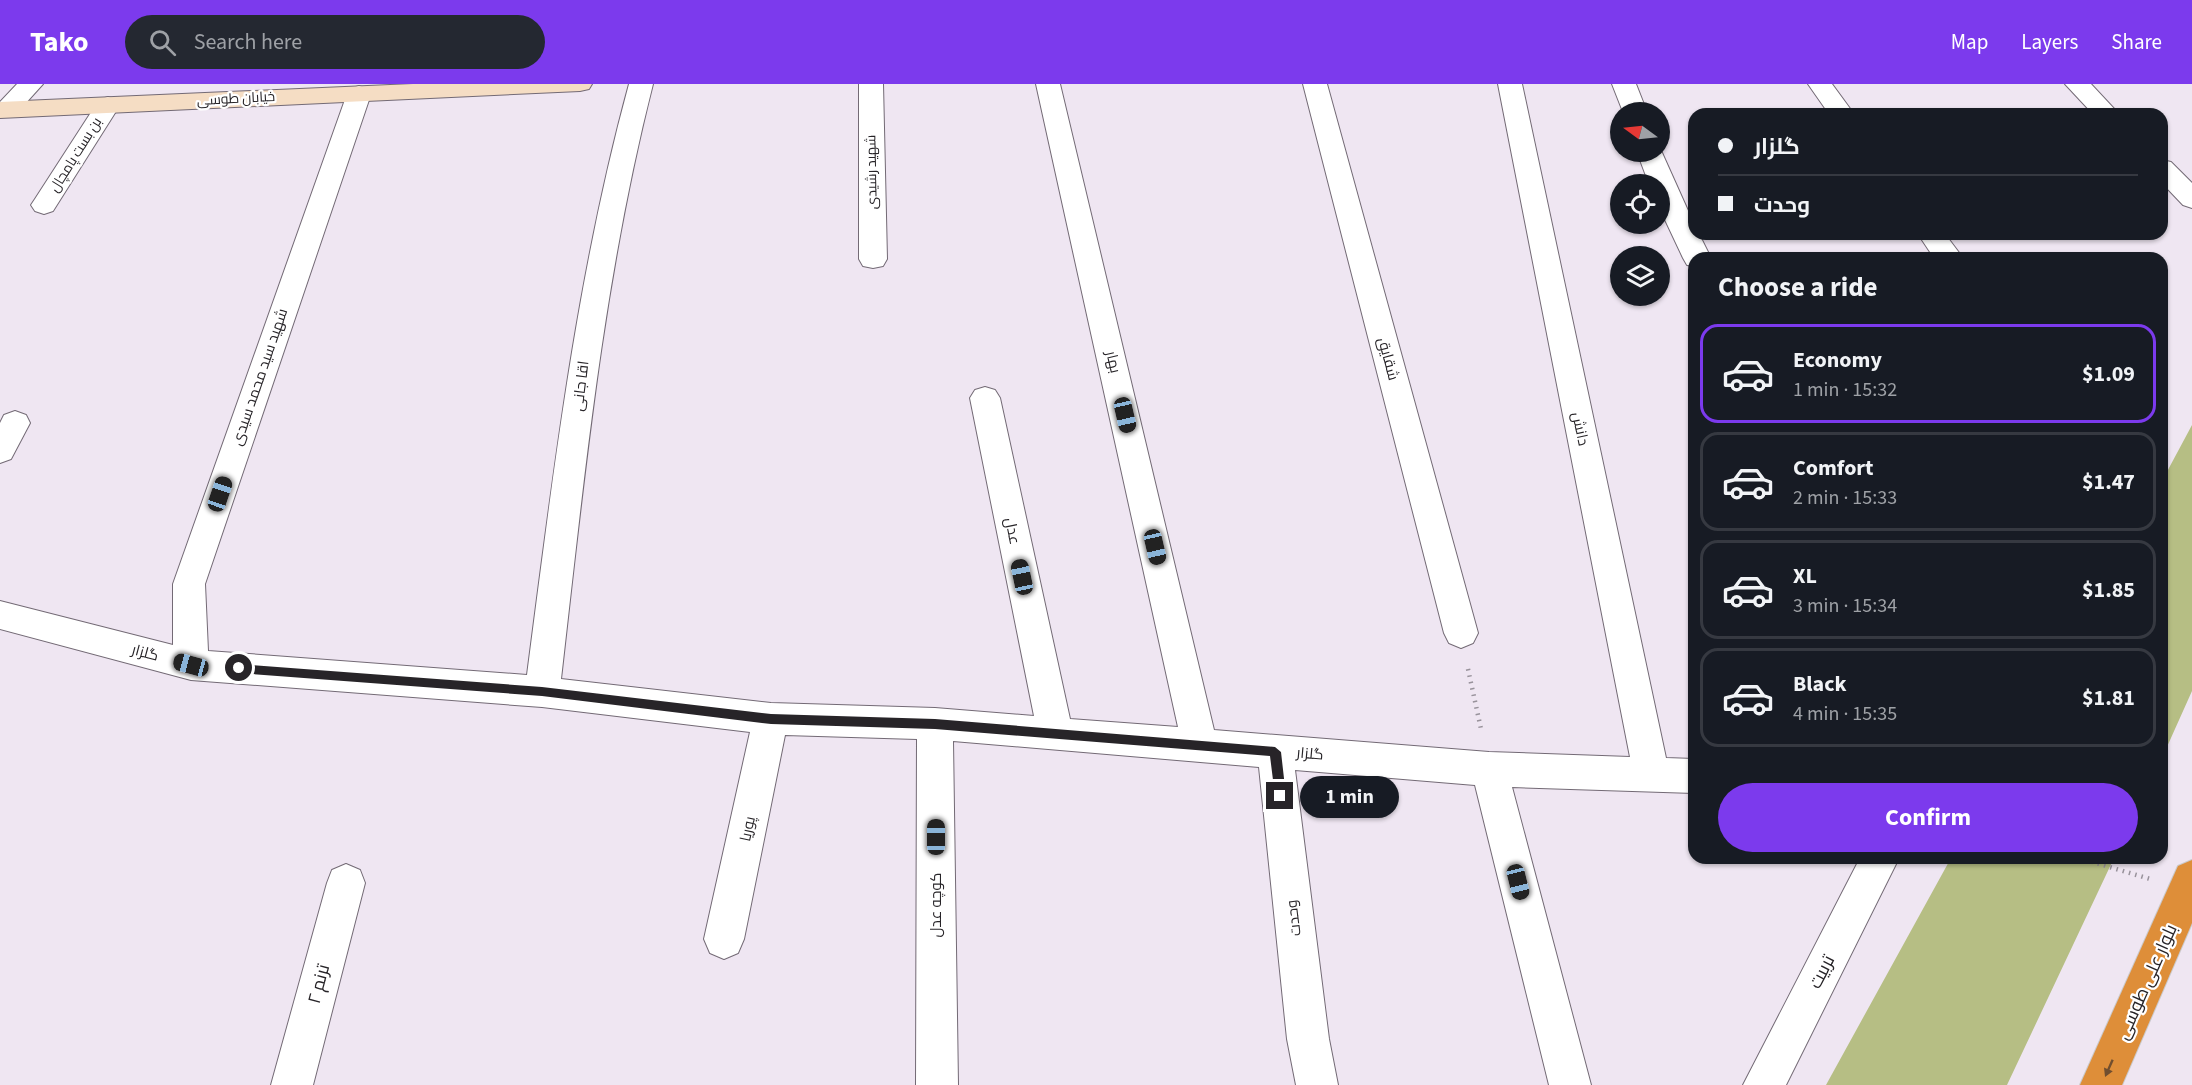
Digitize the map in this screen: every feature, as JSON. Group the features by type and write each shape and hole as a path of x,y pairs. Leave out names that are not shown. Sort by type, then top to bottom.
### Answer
{"highway":[{"name":"بلوار علی طوسی","path":"2101,1085 2190,885"}],"street":[{"path":"3,110 31,84"},
{"name":"خیابان طوسی","path":"3,110 580,84"},
{"name":"اقا جانی","path":"542,692 584,358 621,150 641,84"},
{"name":"شهید رشیدی","path":"871,84 873,259"},
{"name":"بهار","path":"1048,84 1200,745"},
{"name":"شقایق","path":"1315,84 1461,633"},
{"name":"دانش","path":"1510,84 1651,773"},
{"path":"1624,84 1631,102"},
{"path":"1820,84 1838,108"},
{"path":"2077,84 2101,108"},
{"name":"شهید سید محمد سیدی","path":"191,665 189,584 359,94"},
{"name":"بن بست پامچال","path":"45,205 108,105"},
{"path":"1654,162 1667,197 1688,240"},
{"path":"2168,174 2192,199"},
{"name":"عدل","path":"985,398 1055,734"},
{"path":"0,451 15,423"},
{"name":"گلزار","path":"0,615 191,665 542,692 771,719 935,724 1489,769 1688,776"},
{"name":"پوریا","path":"724,939 771,719"},
{"name":"کوچه عدل","path":"935,724 937,1085"},
{"name":"وحدت","path":"1275,752 1308,1039 1317,1085"},
{"path":"1489,769 1570,1085"},
{"name":"تربیت","path":"1764,1085 1877,864"},
{"name":"ترنم ۲","path":"292,1085 346,883"}],"path":[{"path":"1461,633 1489,769"},
{"path":"2104,864 2190,885"}],"green space":[{"path":"2192,425 2192,691 2168,745 2168,470"},
{"path":"1948,864 2111,864 2007,1085 1826,1085"}],"route":[{"path":"239,668 542,692 771,719 935,724 1275,752 1280,796"}]}
